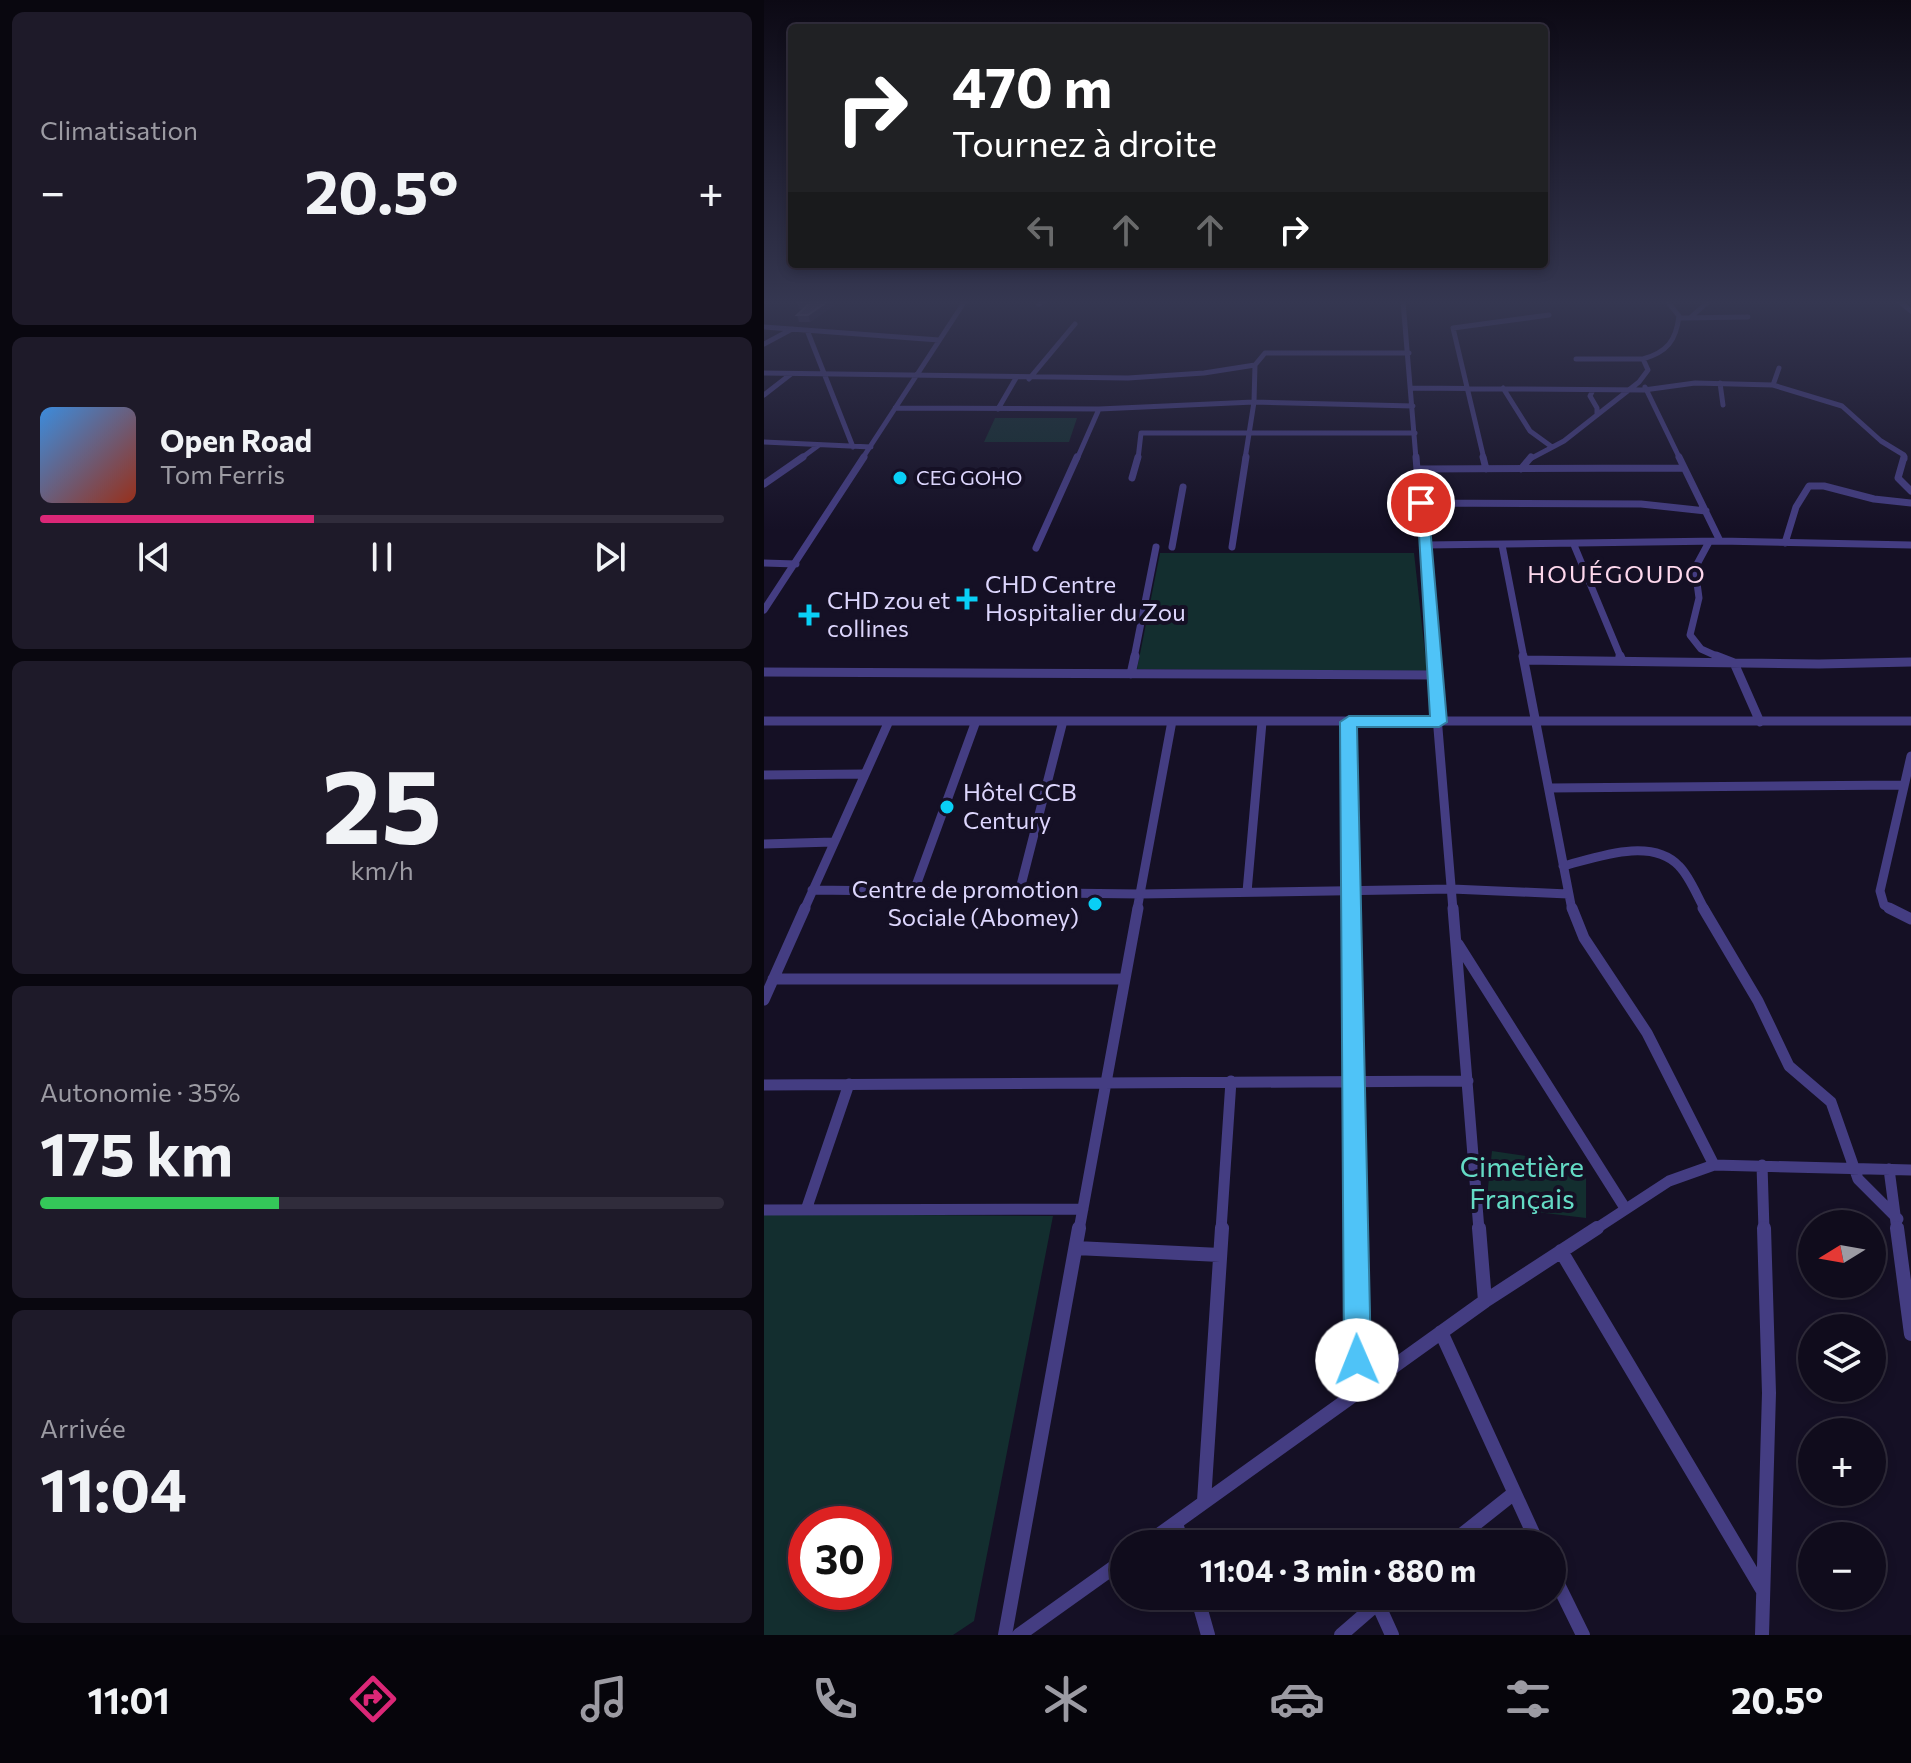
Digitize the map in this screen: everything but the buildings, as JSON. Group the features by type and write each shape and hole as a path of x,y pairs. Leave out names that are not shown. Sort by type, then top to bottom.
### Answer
{"street":[{"path":"764,395 787,377"},
{"path":"826,377 853,447"},
{"path":"764,610 915,377"},
{"path":"981,377 1108,377"},
{"path":"1232,547 1254,402 1255,377"},
{"path":"1411,377 1485,1301"},
{"path":"1465,377 1486,469"},
{"path":"1521,469 1532,456 1564,441 1632,389 1643,377"},
{"path":"1773,385 1776,377"},
{"path":"998,409 1016,378"},
{"path":"1639,382 1648,390 1720,541"},
{"path":"1412,388 1648,390 1695,383 1773,385 1842,406 1884,444 1911,449"},
{"path":"1720,383 1723,405"},
{"path":"1503,388 1530,431 1552,447"},
{"path":"1593,390 1590,396 1597,408 1597,415"},
{"path":"895,408 1099,409 1254,402 1413,406"},
{"path":"1036,548 1099,409"},
{"path":"1132,478 1141,448 1141,433 1415,433"},
{"path":"764,442 871,447"},
{"path":"764,484 819,445"},
{"path":"1898,449 1905,459 1898,478 1911,491"},
{"path":"1418,469 1683,468"},
{"path":"1785,543 1796,507 1809,486 1824,486 1874,499 1911,503"},
{"path":"1172,547 1183,487"},
{"path":"1421,503 1641,504 1706,511"},
{"path":"1425,545 1720,541 1911,545"},
{"path":"1709,542 1695,568 1699,598 1690,635 1701,649 1734,663 1760,722"},
{"path":"1502,545 1568,894 1584,938 1647,1033 1714,1165"},
{"path":"1574,545 1622,661"},
{"path":"1131,674 1156,547"},
{"path":"764,563 796,564"},
{"path":"1524,660 1911,662"},
{"path":"764,672 1435,675"},
{"path":"764,721 1911,721"},
{"path":"764,1000 862,774 889,721"},
{"path":"914,891 976,721"},
{"path":"1019,893 1063,721"},
{"path":"1005,1635 1172,721"},
{"path":"1247,892 1262,722"},
{"path":"1349,722 1358,1391"},
{"path":"1911,756 1881,898 1892,912 1911,919"},
{"path":"764,775 862,774"},
{"path":"1550,788 1903,785"},
{"path":"764,844 833,842"},
{"path":"1563,866 1639,852 1669,857 1679,866 1758,1001 1789,1066 1831,1102 1852,1167 1866,1189 1898,1219"},
{"path":"812,890 1140,894 1452,889 1568,894"},
{"path":"1456,941 1625,1208"},
{"path":"773,979 1125,979"},
{"path":"1204,1501 1231,1081"},
{"path":"764,1085 1468,1081"},
{"path":"806,1210 849,1084"},
{"path":"1166,1530 1485,1301 1669,1181 1714,1165 1911,1170"},
{"path":"1762,1165 1769,1393 1762,1635"},
{"path":"1889,1169 1911,1334"},
{"path":"764,1210 1083,1209"},
{"path":"1076,1248 1220,1255"},
{"path":"1561,1251 1763,1591"},
{"path":"1441,1332 1531,1530"},
{"path":"1468,1530 1513,1494"},
{"path":"1176,1523 1178,1530"},
{"path":"1027,1632 1110,1570"},
{"path":"1566,1600 1583,1635"},
{"path":"1201,1610 1208,1635"},
{"path":"1341,1635 1370,1610"},
{"path":"1385,1610 1392,1635"}],"green space":[{"path":"995,418 1077,418 1069,442 984,442"},
{"path":"1160,553 1414,553 1427,671 1137,669"},
{"name":"Cimetière Français","path":"1492,1151 1586,1165 1586,1218 1486,1206"},
{"path":"764,1214 1053,1216 974,1621 953,1635 764,1635"}],"place":[{"name":"CEG GOHO","path":"900,478"},
{"name":"CHD Centre Hospitalier du Zou","path":"967,599"},
{"name":"CHD zou et collines","path":"809,615"},
{"name":"Hôtel CCB Century","path":"947,807"},
{"name":"Centre de promotion Sociale (Abomey)","path":"1095,904"}],"district":[{"name":"HOUÉGOUDO","path":"1617,575"}],"route":[{"path":"1357,1360 1349,722 1439,722 1421,503"}]}
